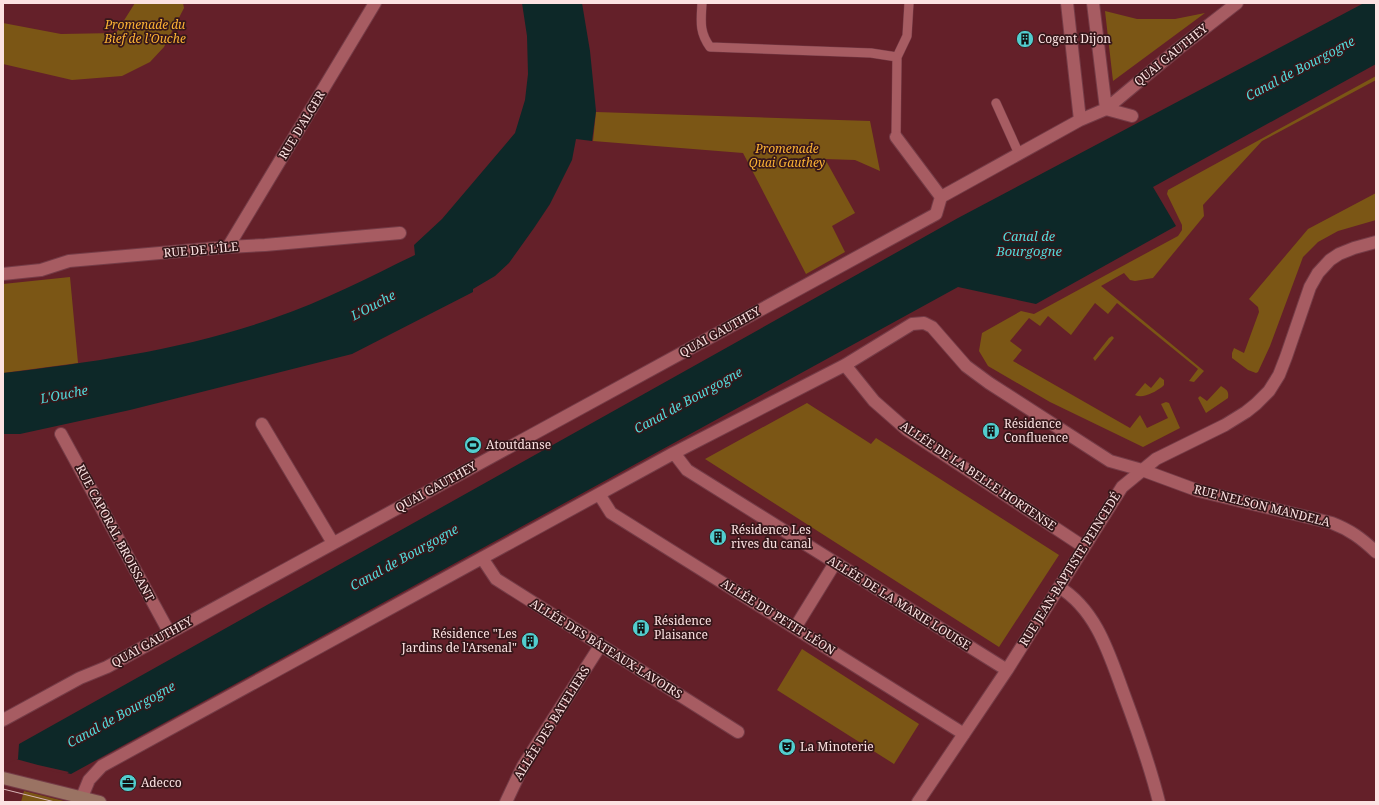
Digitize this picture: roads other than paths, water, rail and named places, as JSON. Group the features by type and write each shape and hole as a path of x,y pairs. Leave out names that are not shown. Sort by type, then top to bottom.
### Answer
{"main road":[{"path":"3,778 100,802"}],"street":[{"name":"RUE D'ALGER","path":"228,247 376,3"},
{"path":"1067,3 1080,120"},
{"path":"1093,3 1106,109 1132,116"},
{"name":"QUAI GAUTHEY","path":"3,720 80,678 107,667 936,214 941,197 1080,120 1106,109 1178,49 1237,3"},
{"path":"896,137 941,197"},
{"name":"RUE DE L'ÎLE","path":"3,274 41,270 69,261 400,232"},
{"name":"RUE JEAN-BAPTISTE PEINCEDÉ","path":"918,802 1007,670 1122,487 1156,459 1230,422 1256,404 1269,391 1279,375 1310,287 1318,273 1330,260 1339,254 1376,242"},
{"name":"RUE NELSON MANDELA","path":"82,797 89,780 102,766 674,453 845,365 912,324 924,323 932,327 966,366 989,383 1110,461 1142,470 1198,491 1332,523 1346,528 1358,535 1376,552"},
{"name":"ALLÉE DE LA BELLE HORTENSE","path":"845,365 874,401 907,430 1084,547"},
{"path":"262,424 333,543"},
{"name":"RUE CAPORAL BROISSANT","path":"61,434 169,632"},
{"name":"ALLÉE DE LA MARIE LOUISE","path":"674,453 687,470 1007,670"},
{"name":"ALLÉE DU PETIT LÉON","path":"599,494 611,513 964,734"},
{"name":"ALLÉE DES BÂTEAUX-LAVOIRS","path":"482,558 496,579 738,732"},
{"path":"796,628 834,563"},
{"path":"1059,587 1070,593 1080,603 1104,640 1143,742 1159,802"},
{"name":"ALLÉE DES BATELIERS","path":"506,802 523,766 600,646"}],"lane":[{"path":"702,3 701,31 705,41 710,47 871,53 897,57"},
{"path":"896,137 897,57 908,36 909,3"},
{"path":"996,103 1019,154"}],"water":[{"name":"L'Ouche","path":"522,3 582,3 590,51 596,111 592,141 576,139 572,160 550,204 509,263 495,276 473,289 473,292 352,354 130,410 20,434 3,434 3,373 140,353 241,329 292,312 345,289 415,255 414,245 442,219 515,133 525,100 528,74 527,36"},
{"name":"Canal de Bourgogne","path":"1364,3 1376,3 1376,64 1153,187 1176,226 1036,304 958,287 71,774 37,766 3,768 18,759 19,744 958,218"}],"tram line":[{"path":"3,789 55,802"}],"place":[{"name":"Cogent Dijon","path":"1025,39"},
{"name":"Résidence Confluence","path":"991,431"},
{"name":"Atoutdanse","path":"473,445"},
{"name":"Résidence Les rives du canal","path":"718,537"},
{"name":"Résidence Plaisance","path":"641,628"},
{"name":"Résidence \"Les Jardins de l'Arsenal\"","path":"530,641"},
{"name":"La Minoterie","path":"787,747"},
{"name":"Adecco","path":"128,783"}],"park label":[{"name":"Promenade du Bief de l'Ouche","path":"145,32"},
{"name":"Promenade Quai Gauthey","path":"787,156"}]}
